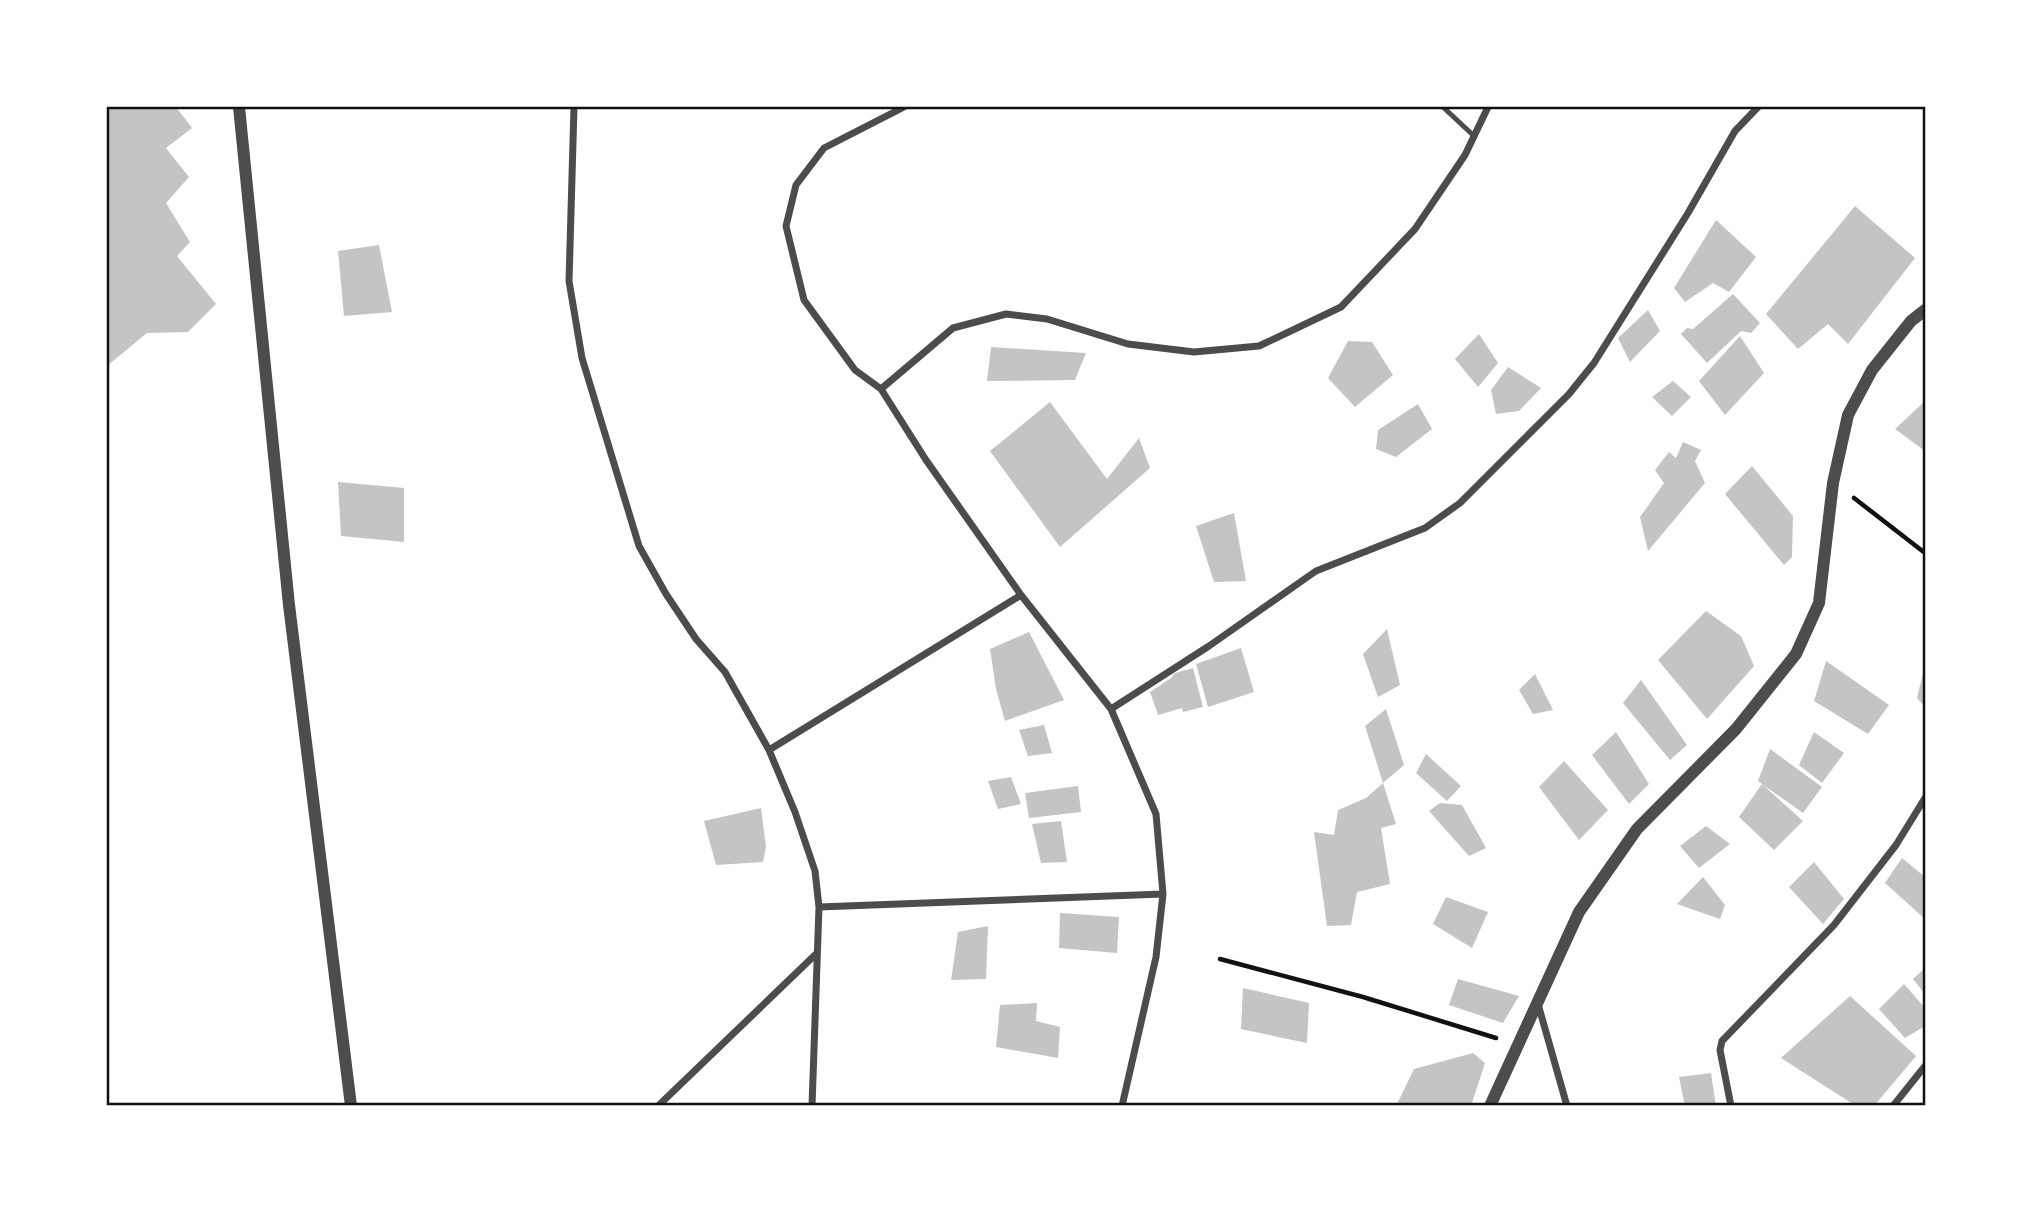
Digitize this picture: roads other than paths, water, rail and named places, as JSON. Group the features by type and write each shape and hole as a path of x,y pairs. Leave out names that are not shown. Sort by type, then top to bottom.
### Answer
{"street":[{"path":"239,107 289,606 351,1106"},
{"path":"574,107 569,281 582,358 639,546 696,639 725,672 769,750 795,812 815,871 819,907 812,1106"},
{"path":"905,107 824,148 796,184 786,226 804,300 855,370 881,389 926,460 1021,595 1111,709 1156,814 1163,894 1156,957 1122,1106"},
{"path":"881,389 953,328 1006,314 1047,319 1128,344 1194,352 1259,346 1341,307 1415,229 1465,155 1488,107"},
{"path":"1111,709 1209,646 1316,571 1424,528 1460,503 1569,394 1594,363 1688,213 1735,131 1758,107"},
{"path":"1490,1106 1578,912 1637,829 1736,729 1796,654 1819,603 1833,483 1848,415 1872,370 1911,321 1925,310"},
{"path":"769,750 1021,595"},
{"path":"1731,1106 1720,1050 1722,1041 1834,925 1896,845 1925,799"},
{"path":"819,907 1163,894"},
{"path":"658,1106 816,954"},
{"path":"1537,1000 1567,1106"},
{"path":"1893,1106 1925,1066"}],"lane":[{"path":"1443,107 1474,136"}]}
